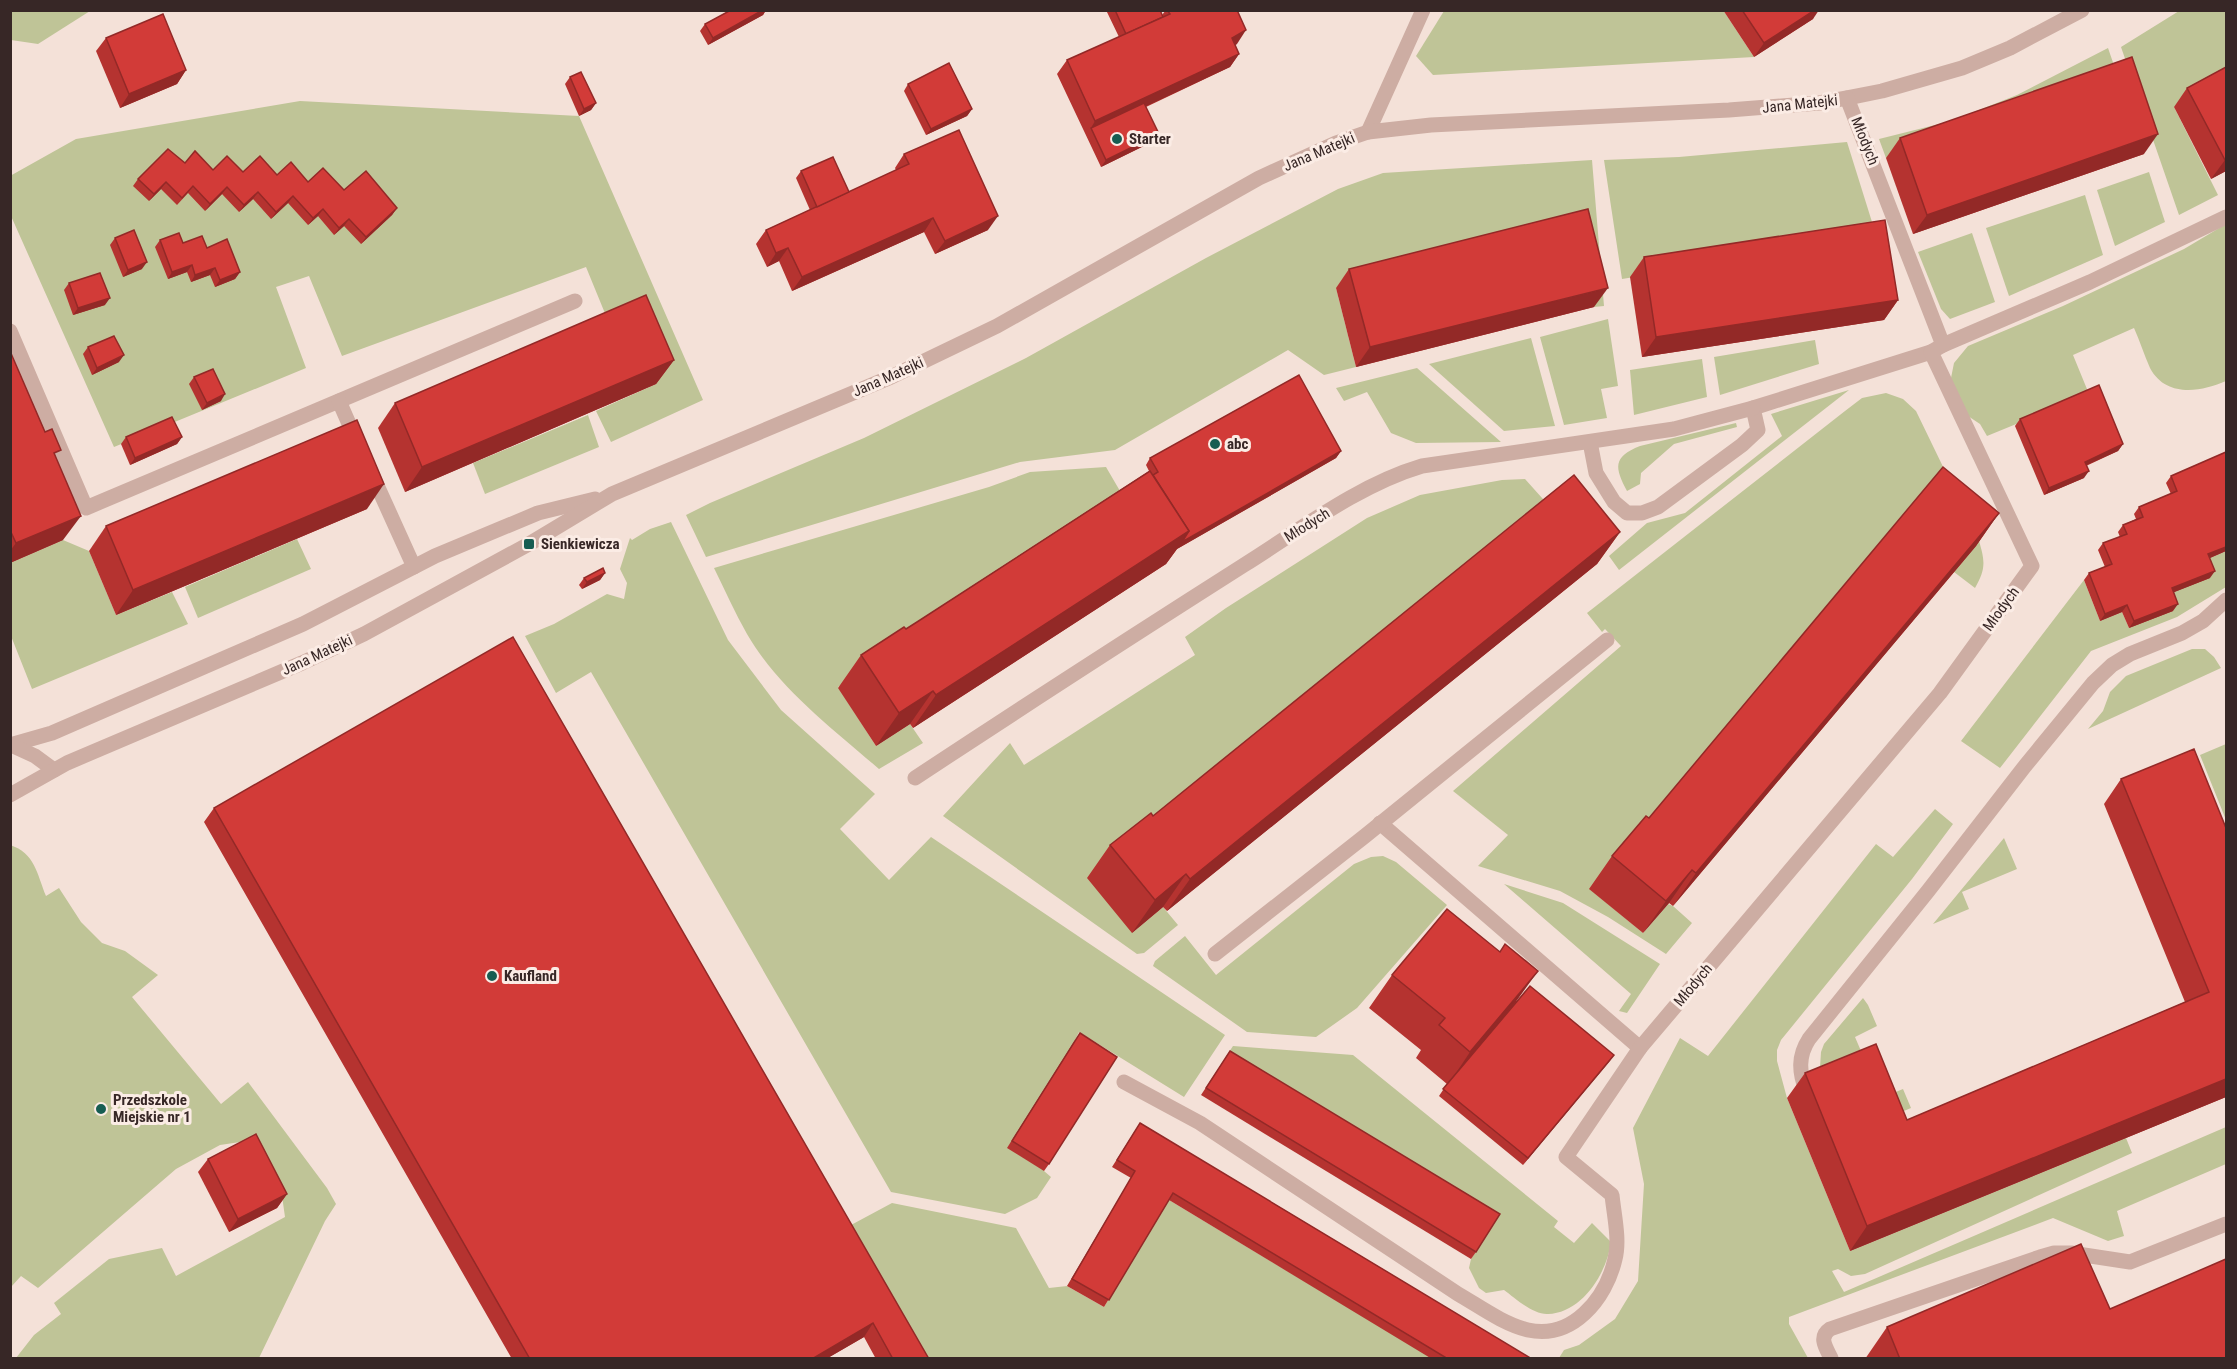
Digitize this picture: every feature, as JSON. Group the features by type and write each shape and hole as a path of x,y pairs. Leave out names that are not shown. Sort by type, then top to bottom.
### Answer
{"street":[{"path":"1368,132 1423,10"},
{"name":"Jana Matejki","path":"10,795 54,770 364,634 529,544 612,494 891,377 997,327 1259,178 1336,143 1368,132 1492,122 1789,106 1847,98 1900,87 1962,68 2010,48 2082,10"},
{"name":"Młodych","path":"1124,1082 1200,1123 1458,1294 1527,1330 1550,1332 1575,1321 1595,1304 1608,1281 1616,1258 1612,1195 1566,1157 1640,1048 1940,693 2032,566 1937,349 1847,98"},
{"name":"Młodych","path":"915,777 1344,502 1400,472 1422,466 1674,429 1754,408 1937,349 2090,282 2226,217"},
{"path":"10,331 86,508 575,302"},
{"path":"339,401 414,567"},
{"path":"1590,442 1596,473 1614,502 1627,513 1642,513 1658,507 1742,445 1758,430 1754,408"},
{"name":"Jana Matejki","path":"11,745 52,733 303,624 435,556 538,513 612,494"},
{"path":"1806,1090 1800,1062 1809,1039 2093,683 2112,665 2130,654 2182,633 2202,621 2226,600"},
{"path":"1215,954 1607,640"},
{"path":"11,745 35,756 54,770"},
{"path":"1380,823 1640,1048"},
{"path":"1830,1359 1823,1338 1830,1329 2040,1257 2054,1253 2071,1253 2130,1262 2226,1224"}],"green space":[{"path":"1723,10 1754,57 1433,75 1416,56 1444,11"},
{"path":"10,11 90,11 38,44 11,40"},
{"path":"2179,11 2226,11 2226,79 2174,107 2218,195 2179,215 2121,47"},
{"path":"2108,48 2118,77 1886,158 1879,139 1951,121 2017,95"},
{"path":"300,101 579,116 703,400 611,442 596,411 656,384 611,328 586,267 342,356 309,276 276,287 306,368 114,447 11,216 10,176 76,139"},
{"path":"1847,142 1877,238 1622,279 1604,160 1679,157"},
{"path":"1592,160 1604,306 1594,307 1574,229 1336,288 1356,367 1324,375 1288,350 1115,450 1020,462 706,557 686,515 864,438 1026,358 1206,258 1338,189 1383,173"},
{"path":"2149,172 2165,222 2115,246 2097,190"},
{"path":"2085,195 2103,255 2009,296 1986,228"},
{"path":"2226,224 2226,381 2195,390 2174,388 2165,384 2150,368 2134,328 2073,355 2089,394 1987,436 1980,424 1962,412 1950,383 1954,363 1968,346 2063,306 2184,249"},
{"path":"1972,233 1995,302 1950,319 1941,309 1918,252"},
{"path":"1608,319 1618,386 1601,389 1607,418 1564,425 1540,337"},
{"path":"1531,338 1555,426 1504,431 1429,364"},
{"path":"1815,340 1819,364 1720,395 1714,357"},
{"path":"1702,359 1707,397 1634,415 1630,370"},
{"path":"1417,368 1501,442 1416,443 1391,433 1367,392 1344,401 1336,388"},
{"path":"1849,390 1619,570 1609,556 1647,523 1685,513 1782,436 1771,414"},
{"path":"1886,393 1903,399 1916,411 1979,541 1983,570 1975,588 1954,572 1590,889 1643,933 1668,904 1673,906 1692,923 1666,954 1608,917 1560,891 1478,866 1508,835 1453,791 1621,646 1605,629 1602,632 1587,613 1862,398"},
{"path":"588,415 599,447 485,494 473,463"},
{"path":"1736,423 1737,427 1674,444 1641,473 1640,484 1627,491 1618,470 1618,464 1624,454 1640,446"},
{"path":"1106,467 1127,503 838,687 876,746 910,724 923,743 879,769 825,723 775,673 747,634 714,568 989,487 1030,472"},
{"path":"1525,479 1551,508 1132,933 1163,907 1178,925 1144,953 1137,954 943,816 1010,743 1024,765 1195,655 1185,637 1226,608 1367,518 1420,495 1502,480"},
{"path":"671,522 728,640 781,710 875,794 840,829 889,880 931,837 1225,1035 1184,1097 1079,1032 1075,1040 1044,1171 1051,1177 1037,1198 1005,1214 891,1192 591,672 556,693 525,636 554,624 607,594 624,599 627,583 620,569 630,538 632,540 650,529"},
{"path":"297,539 311,569 198,618 185,587"},
{"path":"63,540 89,551 116,615 172,592 188,624 32,689 11,636 10,563"},
{"path":"2226,551 2226,587 2177,617 2091,651 2000,768 1961,741 2084,580 2100,621 2122,612 2129,628 2203,561"},
{"path":"2192,649 2205,649 2221,668 2088,729 2103,711 2110,692 2126,676"},
{"path":"2226,744 2226,820 2200,755"},
{"path":"1935,809 1953,824 1912,879 1781,1040 1777,1050 1777,1061 1787,1098 1850,1251 2126,1138 2132,1153 1865,1274 1851,1276 1838,1269 1832,1271 1844,1292 2226,1127 2226,1164 2117,1211 2124,1236 2108,1241 2053,1218 1789,1317 1789,1324 1808,1358 1559,1358 1564,1350 1579,1345 1615,1319 1638,1281 1644,1184 1633,1128 1680,1038 1708,1056 1876,844 1893,857"},
{"path":"2004,838 2017,869 1962,892 1969,909 1933,924"},
{"name":"Przedszkole Miejskie nr 1","path":"10,845 25,853 30,859 46,896 59,888 81,922 102,943 125,951 158,975 132,997 221,1104 248,1082 327,1188 336,1204 325,1221 259,1358 16,1358 34,1335 61,1314 54,1303 109,1259 162,1248 176,1276 285,1217 282,1196 247,1141 220,1145 176,1169 38,1288 21,1276 11,1287"},
{"path":"1383,856 1396,862 1447,905 1357,1008 1316,1037 1247,1032 1153,966 1155,961 1185,936 1216,975 1354,864 1371,857"},
{"path":"1504,884 1563,903 1660,964 1627,1013 1619,1011 1631,994"},
{"path":"1863,998 1877,1026 1855,1037 1881,1098 1903,1089 1911,1108 1880,1121 1820,1068 1824,1044"},
{"path":"1233,1046 1353,1055 1558,1221 1554,1227 1574,1243 1592,1223 1611,1242 1604,1266 1591,1289 1572,1307 1548,1314 1530,1309 1504,1290 1486,1293 1479,1288 1469,1268 1471,1259 1495,1221 1225,1058"},
{"path":"1169,1200 1432,1358 911,1358 838,1232 892,1203 1016,1228 1049,1288 1067,1286 1104,1307"}],"building":[{"path":"731,10 763,10 713,38 705,24"},
{"path":"1115,10 1160,10 1163,17 1126,34"},
{"path":"1167,10 1237,10 1246,30 1232,38 1239,54 1095,121 1067,60 1170,14"},
{"path":"1742,10 1815,10 1764,43"},
{"path":"163,14 186,70 129,94 106,38"},
{"path":"2132,57 2158,134 1927,215 1900,138"},
{"path":"949,63 972,109 931,129 908,84"},
{"path":"2226,67 2226,159 2225,160 2187,88"},
{"path":"581,72 596,103 584,109 570,77"},
{"path":"1144,103 1159,134 1106,160 1091,128"},
{"path":"959,130 998,216 945,241 933,218 802,277 788,248 776,253 766,230 909,164 904,154"},
{"path":"168,149 185,163 195,151 213,170 227,156 243,172 260,156 277,175 291,162 308,182 323,168 344,190 366,171 397,208 366,237 349,219 339,228 323,209 313,218 293,196 276,212 258,192 244,205 227,187 210,204 193,186 182,198 166,182 154,194 138,179"},
{"path":"833,157 849,192 817,207 801,171"},
{"path":"1588,209 1608,288 1370,347 1349,269"},
{"path":"1885,220 1898,300 1656,337 1644,257"},
{"path":"134,230 147,262 128,270 115,238"},
{"path":"179,233 183,243 202,236 207,248 227,239 240,272 220,280 215,268 195,275 192,265 172,272 160,240"},
{"path":"100,273 110,298 78,308 69,283"},
{"path":"646,295 674,360 422,467 395,403"},
{"path":"114,336 124,355 97,368 88,347"},
{"path":"10,351 45,432 52,429 61,450 54,453 81,516 16,543 10,530"},
{"path":"213,369 225,394 207,403 194,377"},
{"path":"1299,375 1341,451 1182,542 1189,531 1153,475 1158,472 1150,458"},
{"path":"2099,385 2123,444 2085,462 2089,471 2049,488 2020,419"},
{"path":"172,417 182,437 135,458 126,437"},
{"path":"357,420 384,484 133,590 106,526"},
{"path":"2226,452 2226,547 2208,554 2215,571 2172,588 2178,604 2134,621 2127,605 2105,614 2089,573 2112,564 2103,543 2127,534 2123,525 2143,517 2139,507 2177,491 2171,476"},
{"path":"1943,467 1999,513 1696,873 1692,870 1666,901 1612,856 1646,816 1649,818"},
{"path":"1150,471 1189,531 936,695 933,691 899,713 861,655 904,627 906,629 917,622"},
{"path":"1574,475 1620,532 1190,879 1186,874 1155,900 1110,845 1151,813 1153,816"},
{"path":"603,568 605,573 587,582 584,578"},
{"name":"Kaufland","path":"513,637 929,1359 893,1359 873,1323 812,1359 530,1359 214,808"},
{"path":"2194,749 2226,828 2226,1079 1867,1226 1805,1073 1876,1044 1907,1120 2209,992 2121,779"},
{"path":"1447,909 1500,952 1505,944 1538,971 1470,1052 1439,1025 1445,1018 1392,975"},
{"path":"1530,986 1614,1055 1528,1158 1443,1089"},
{"path":"1080,1033 1117,1057 1049,1164 1012,1141"},
{"path":"1230,1051 1500,1214 1476,1252 1206,1088"},
{"path":"1140,1123 1532,1359 1448,1359 1173,1193 1109,1300 1072,1279 1135,1171 1117,1160"},
{"path":"256,1134 287,1194 238,1219 208,1159"},
{"path":"2081,1244 2110,1309 2226,1259 2226,1359 1900,1359 1887,1327"}],"place":[{"name":"Starter","path":"1117,139"},
{"name":"abc","path":"1215,444"},
{"name":"Sienkiewicza","path":"529,544"},
{"name":"Kaufland","path":"492,976"},
{"name":"Przedszkole Miejskie nr 1","path":"101,1109"}]}
